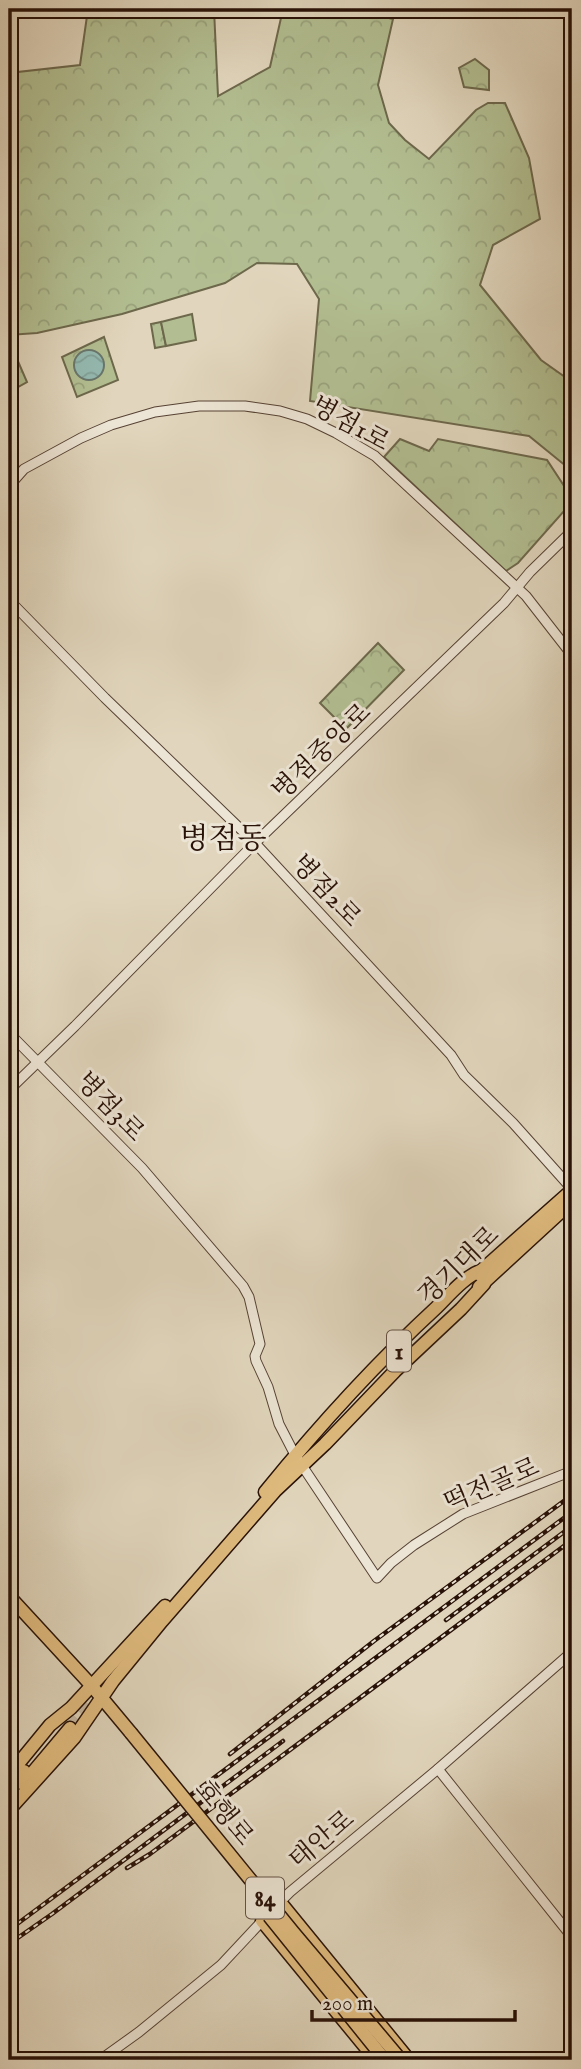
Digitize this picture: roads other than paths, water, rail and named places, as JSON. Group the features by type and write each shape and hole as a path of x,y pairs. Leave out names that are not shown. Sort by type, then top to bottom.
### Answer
{"highway":[{"path":"9,2059 32,2060"}],"main road":[{"name":"경기대로","path":"321,1440 461,1309 483,1277 572,1190"},
{"name":"경기대로","path":"483,1277 572,1201"},
{"path":"9,1775 50,1725 71,1708 298,1460 321,1440 382,1359 475,1273 483,1277"},
{"path":"9,1810 75,1738 113,1681 275,1491 298,1460"},
{"name":"효행로","path":"9,1596 401,2060"},
{"name":"효행로","path":"9,1606 88,1688"},
{"path":"9,1788 68,1726 9,1800"},
{"name":"84","path":"129,1736 385,2060"},
{"path":"280,1902 409,2060"},
{"path":"262,1921 376,2060"}],"street":[{"name":"병점1로","path":"9,486 24,469 81,438 134,418 199,406 245,405 307,419 375,456 517,587 572,655"},
{"name":"병점중앙로","path":"9,1090 255,843 494,612 572,531"},
{"name":"병점2로","path":"9,600 105,698 255,843 451,1055 464,1075 513,1123 572,1190"},
{"name":"병점3로","path":"9,1032 142,1168 243,1286 249,1297 260,1344 255,1356 279,1424 298,1460"},
{"name":"떡전골로","path":"298,1460 377,1578 414,1545 463,1514 572,1472"},
{"name":"태안로","path":"100,2060 221,1965 280,1902 572,1652"},
{"path":"438,1769 572,1937"}],"water":[{"path":"89,350 99,355 104,365 99,375 89,380 79,375 74,365 79,355"}],"tunnel":[{"path":"295,1465 320,1437"},
{"path":"70,1728 93,1702"}],"railway":[{"path":"230,1754 374,1641 572,1495"},
{"path":"9,1930 572,1512"},
{"path":"446,1620 572,1526"},
{"path":"127,1868 150,1854 572,1540"},
{"path":"9,1944 283,1741"}],"district":[{"name":"병점동","path":"223,838"}]}
